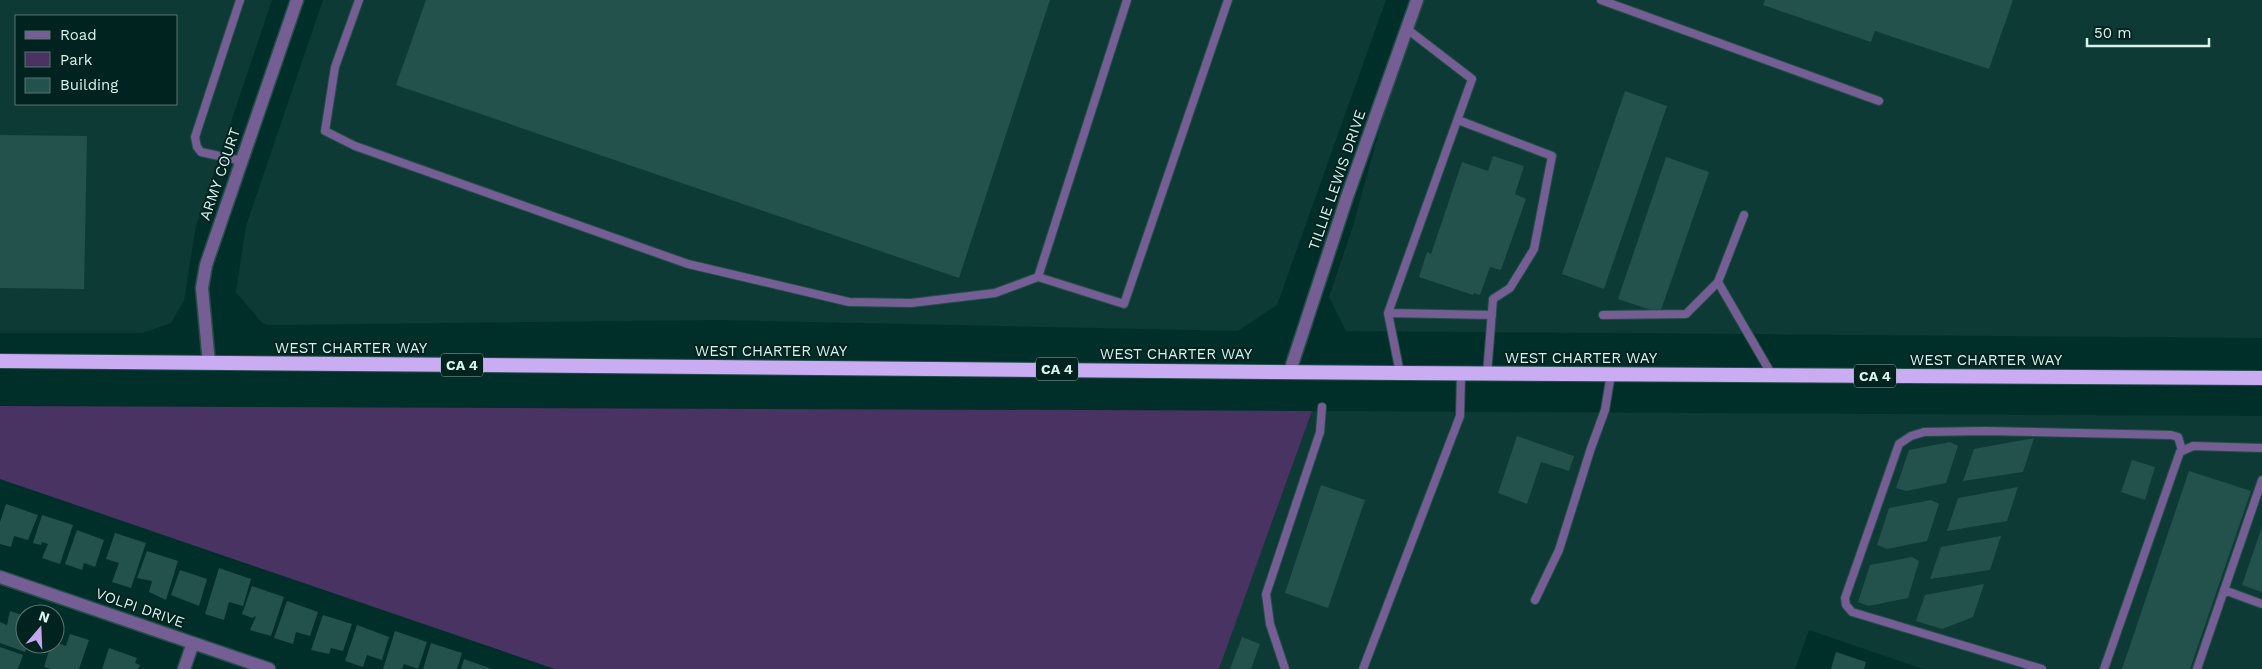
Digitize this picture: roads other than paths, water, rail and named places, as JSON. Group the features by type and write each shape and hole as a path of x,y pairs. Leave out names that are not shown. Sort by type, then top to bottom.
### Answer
{"highway":[{"name":"WEST CHARTER WAY","path":"0,361 1461,374 2262,378"}],"street":[{"name":"ARMY COURT","path":"209,363 202,288 206,265 296,0"},
{"name":"TILLIE LEWIS DRIVE","path":"1290,371 1347,197 1418,0"},
{"name":"VOLPI DRIVE","path":"0,577 269,669"},
{"path":"184,669 193,643"}],"lane":[{"path":"240,0 195,137 197,147 201,152 242,161"},
{"path":"359,0 335,67 325,131 355,146 688,264 849,302 911,303 995,293 1038,277 1124,304 1228,0"},
{"path":"1038,277 1127,0"},
{"path":"1601,0 1879,101"},
{"path":"1400,373 1388,313 1472,79 1407,29"},
{"path":"1458,120 1552,156 1534,249 1510,288 1493,298 1487,374"},
{"path":"1603,315 1686,314 1718,282 1744,215"},
{"path":"1718,282 1772,375"},
{"path":"1388,313 1492,315"},
{"path":"1363,669 1460,416 1461,374"},
{"path":"1536,600 1559,550 1605,410 1611,374"},
{"path":"1285,669 1270,624 1266,594 1320,432 1322,407"},
{"path":"2042,669 1852,612 1846,605 1845,598 1899,444 1911,436 1924,432 1986,431 2171,435 2178,437 2182,450"},
{"path":"2104,669 2180,452 2193,446 2262,448"},
{"path":"2197,669 2262,480"},
{"path":"2224,590 2262,604"}]}
